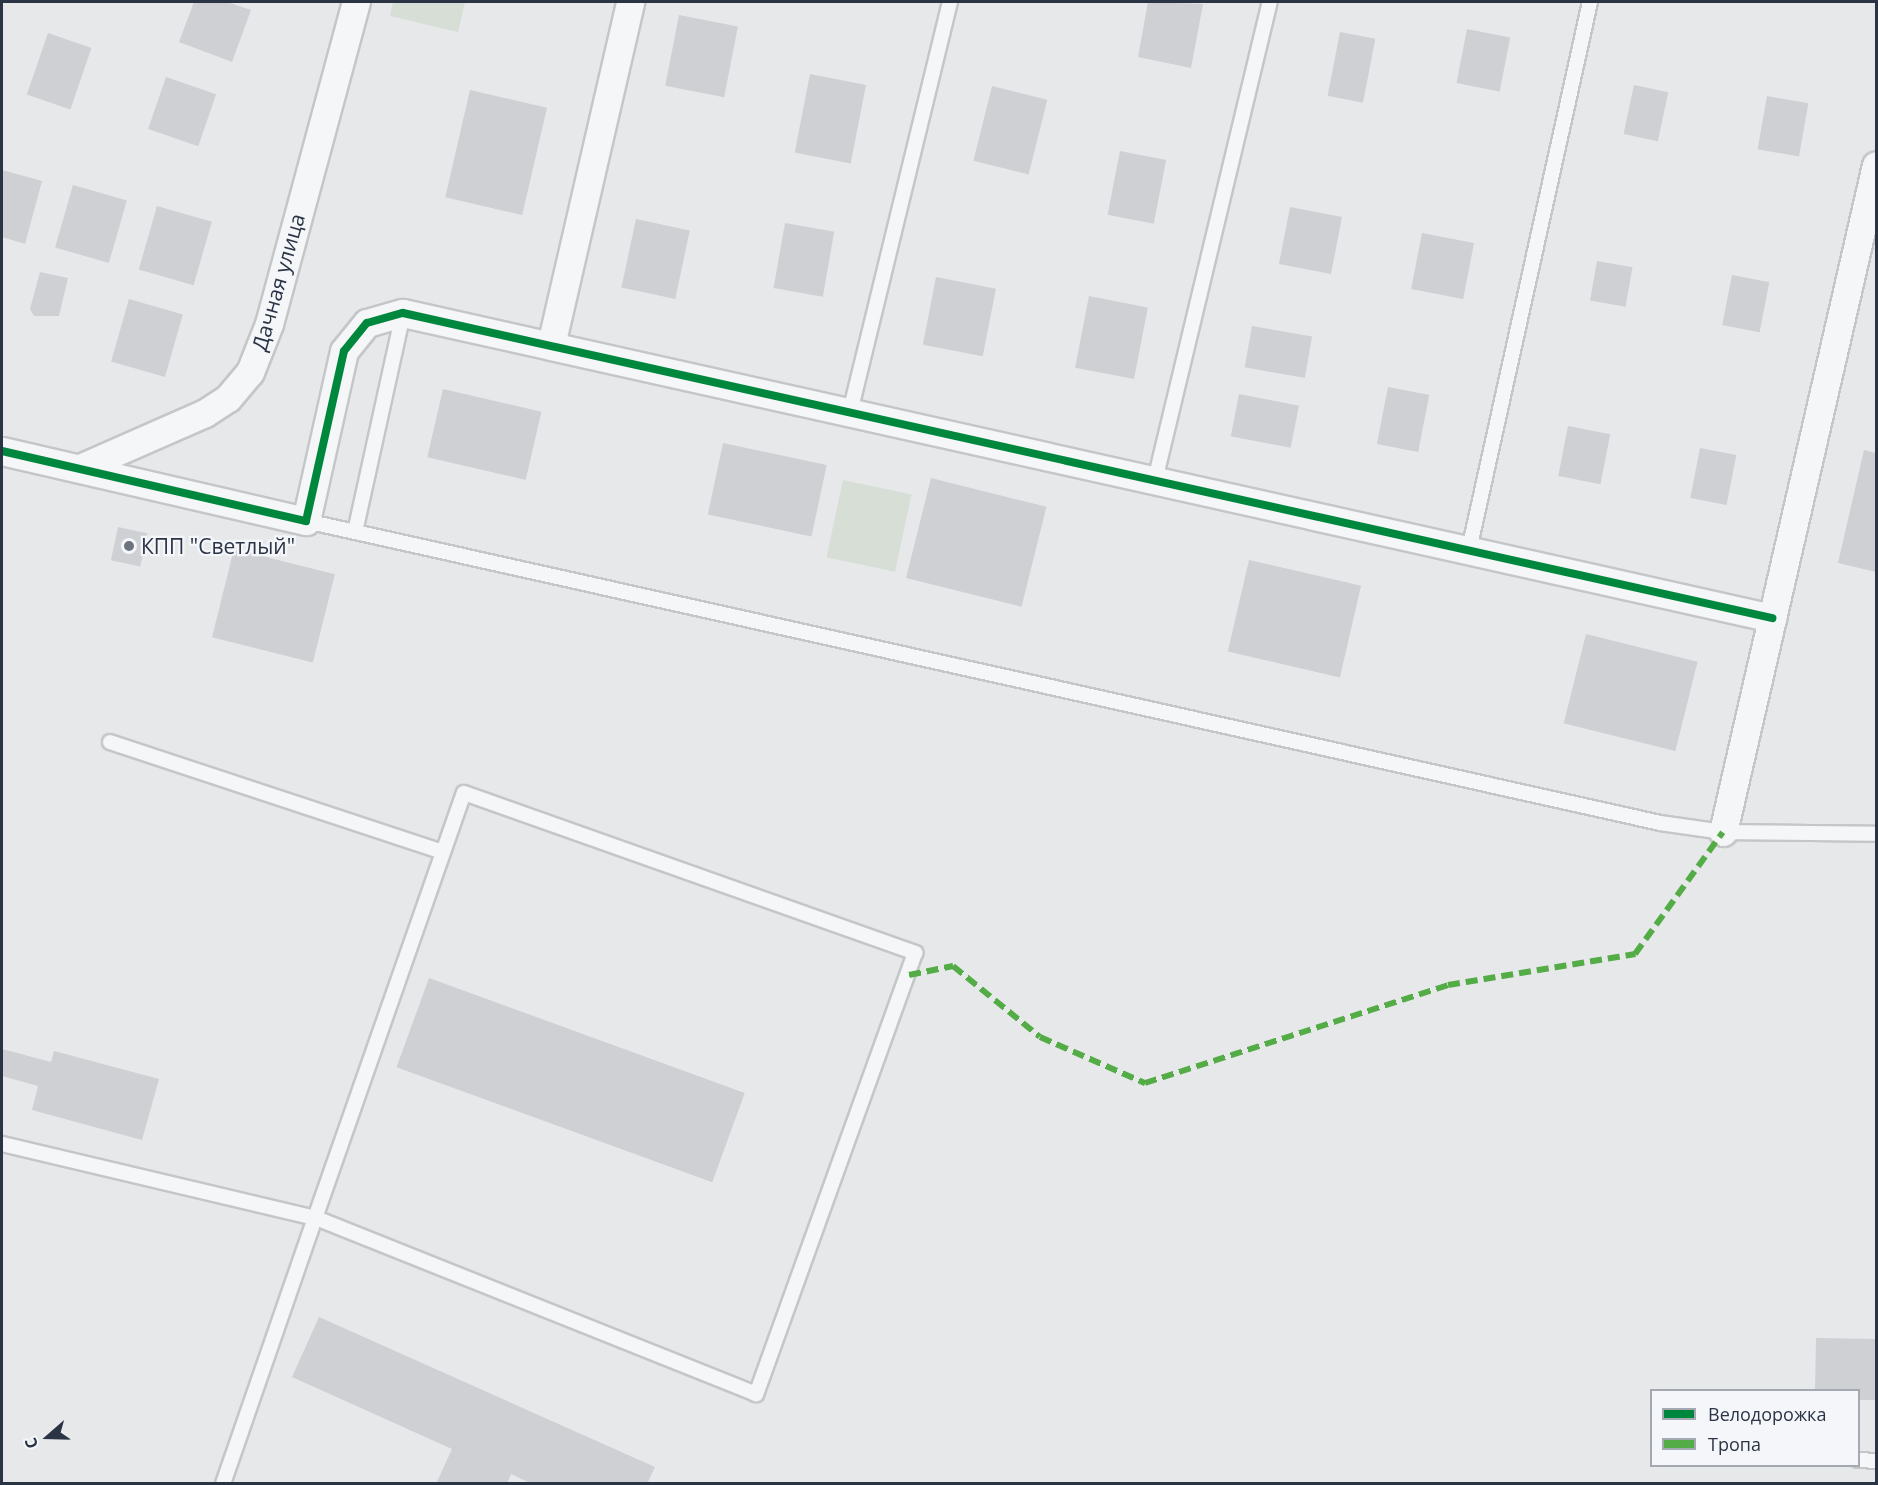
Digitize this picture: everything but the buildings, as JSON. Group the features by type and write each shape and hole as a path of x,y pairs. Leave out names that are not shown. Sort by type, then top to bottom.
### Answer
{"street":[{"name":"Дачная улица","path":"82,467 205,413 228,398 250,372 269,324 356,2"},
{"path":"551,345 630,2"},
{"path":"1723,832 1876,165"},
{"path":"2,451 82,467 306,521 344,351 367,323 404,313 1772,618"}],"lane":[{"path":"850,412 950,2"},
{"path":"1155,480 1270,2"},
{"path":"1469,550 1590,2"},
{"path":"355,532 404,313"},
{"path":"306,521 1649,821 1723,832 1876,834"},
{"path":"110,742 440,851"},
{"path":"2,1144 315,1218 756,1394 915,953 464,792 440,851 315,1218 223,1484"},
{"path":"1860,1460 1876,1461"}],"shaded area":[{"path":"393,2 465,2 458,32 390,16"},
{"path":"843,480 911,495 895,572 827,557"}],"marked path":[{"path":"909,975 953,966 1040,1037 1145,1083 1448,985 1635,954 1723,832"}],"cycle path":[{"path":"2,451 306,521 344,351 367,323 403,313 1772,618"}],"place":[{"name":"КПП \"Светлый\"","path":"129,546"}]}
